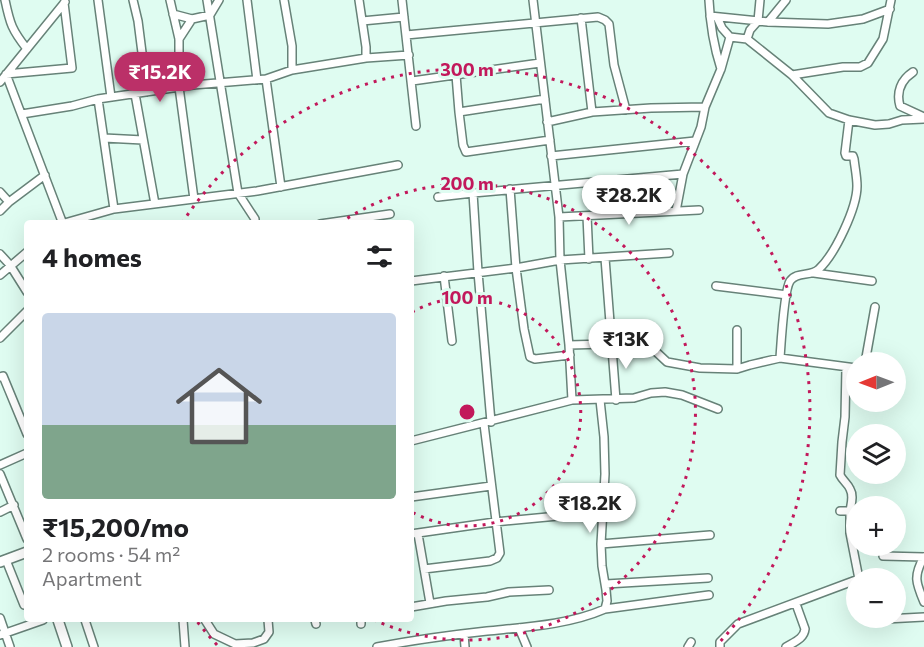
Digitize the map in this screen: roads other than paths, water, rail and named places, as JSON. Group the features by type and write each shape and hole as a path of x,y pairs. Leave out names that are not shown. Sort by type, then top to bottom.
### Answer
{"street":[{"path":"5,0 9,23 15,35 27,49"},
{"path":"98,0 111,97"},
{"path":"133,0 147,92"},
{"path":"170,0 179,39 179,87 194,199"},
{"path":"207,0 238,193 255,220"},
{"path":"173,14 192,19 210,15 219,0"},
{"path":"247,0 257,80"},
{"path":"284,0 292,46 292,70"},
{"path":"359,0 366,58"},
{"path":"402,0 416,126"},
{"path":"533,0 555,186 572,400"},
{"path":"710,0 716,55 721,69"},
{"path":"747,39 750,30 758,21 760,0"},
{"path":"768,22 786,0"},
{"path":"792,75 843,67 860,67 868,63 883,39 891,0"},
{"path":"0,82 65,2"},
{"path":"6,74 72,68 65,2"},
{"path":"713,16 768,22 828,24 863,19 890,9"},
{"path":"406,35 598,16 609,24 614,65 626,110"},
{"path":"713,16 730,37 747,39 771,61 792,75 829,113 875,125 924,118"},
{"path":"362,21 404,17"},
{"path":"581,18 592,112"},
{"path":"179,39 192,19"},
{"path":"676,211 683,174 701,127 705,107 721,69 730,37"},
{"path":"22,114 72,106 98,99 179,87 266,79 292,70 366,58 409,55"},
{"path":"412,81 540,63"},
{"path":"913,72 903,81 898,101 900,106 924,118"},
{"path":"6,74 61,220"},
{"path":"456,75 463,144 466,152 550,141"},
{"path":"266,79 282,187"},
{"path":"135,94 155,204"},
{"path":"98,99 114,209"},
{"path":"459,112 545,99"},
{"path":"547,122 592,112 705,107"},
{"path":"814,273 824,264 852,213 857,187 853,156 846,156 849,120"},
{"path":"105,138 143,140"},
{"path":"551,156 695,141"},
{"path":"73,220 114,209 282,187 398,165"},
{"path":"438,197 683,174"},
{"path":"0,211 45,175"},
{"path":"510,189 516,268 530,357 535,359 570,355"},
{"path":"0,192 9,202"},
{"path":"424,569 490,561 497,558 500,553 491,486 472,193"},
{"path":"558,217 699,210"},
{"path":"348,220 390,214"},
{"path":"587,216 589,259"},
{"path":"414,281 560,260 669,253"},
{"path":"0,254 24,287"},
{"path":"0,275 24,254"},
{"path":"605,258 616,400"},
{"path":"780,358 786,295 792,278 814,273 872,281"},
{"path":"444,276 452,341"},
{"path":"716,286 786,295"},
{"path":"867,352 875,307"},
{"path":"0,338 24,314"},
{"path":"737,330 737,369"},
{"path":"569,345 643,343 667,362 700,368 737,369 780,358 846,367 840,476 850,487 852,496"},
{"path":"0,377 3,376 24,427"},
{"path":"414,440 572,400 616,400 665,392 718,409"},
{"path":"600,400 605,474 602,544 602,566 607,601 605,609"},
{"path":"0,465 24,454"},
{"path":"0,474 24,531"},
{"path":"414,497 491,486"},
{"path":"0,512 14,505"},
{"path":"840,511 846,511"},
{"path":"430,603 415,534 495,522 558,516"},
{"path":"602,544 710,535"},
{"path":"24,553 3,561 24,602"},
{"path":"883,556 924,557 918,568 916,580 924,602"},
{"path":"606,584 708,578"},
{"path":"720,647 720,642 738,624 846,585"},
{"path":"414,606 509,592 549,590"},
{"path":"377,647 426,638 574,620 605,609 709,595"},
{"path":"786,647 803,641 805,629 796,604"},
{"path":"906,618 924,617"},
{"path":"0,618 3,634 10,647"},
{"path":"3,634 30,622"},
{"path":"59,622 67,647"},
{"path":"86,622 94,647"},
{"path":"183,622 185,647"},
{"path":"206,622 214,634 235,644 253,643 264,639 269,632 268,622"},
{"path":"519,628 527,647"},
{"path":"464,634 465,647"}]}
